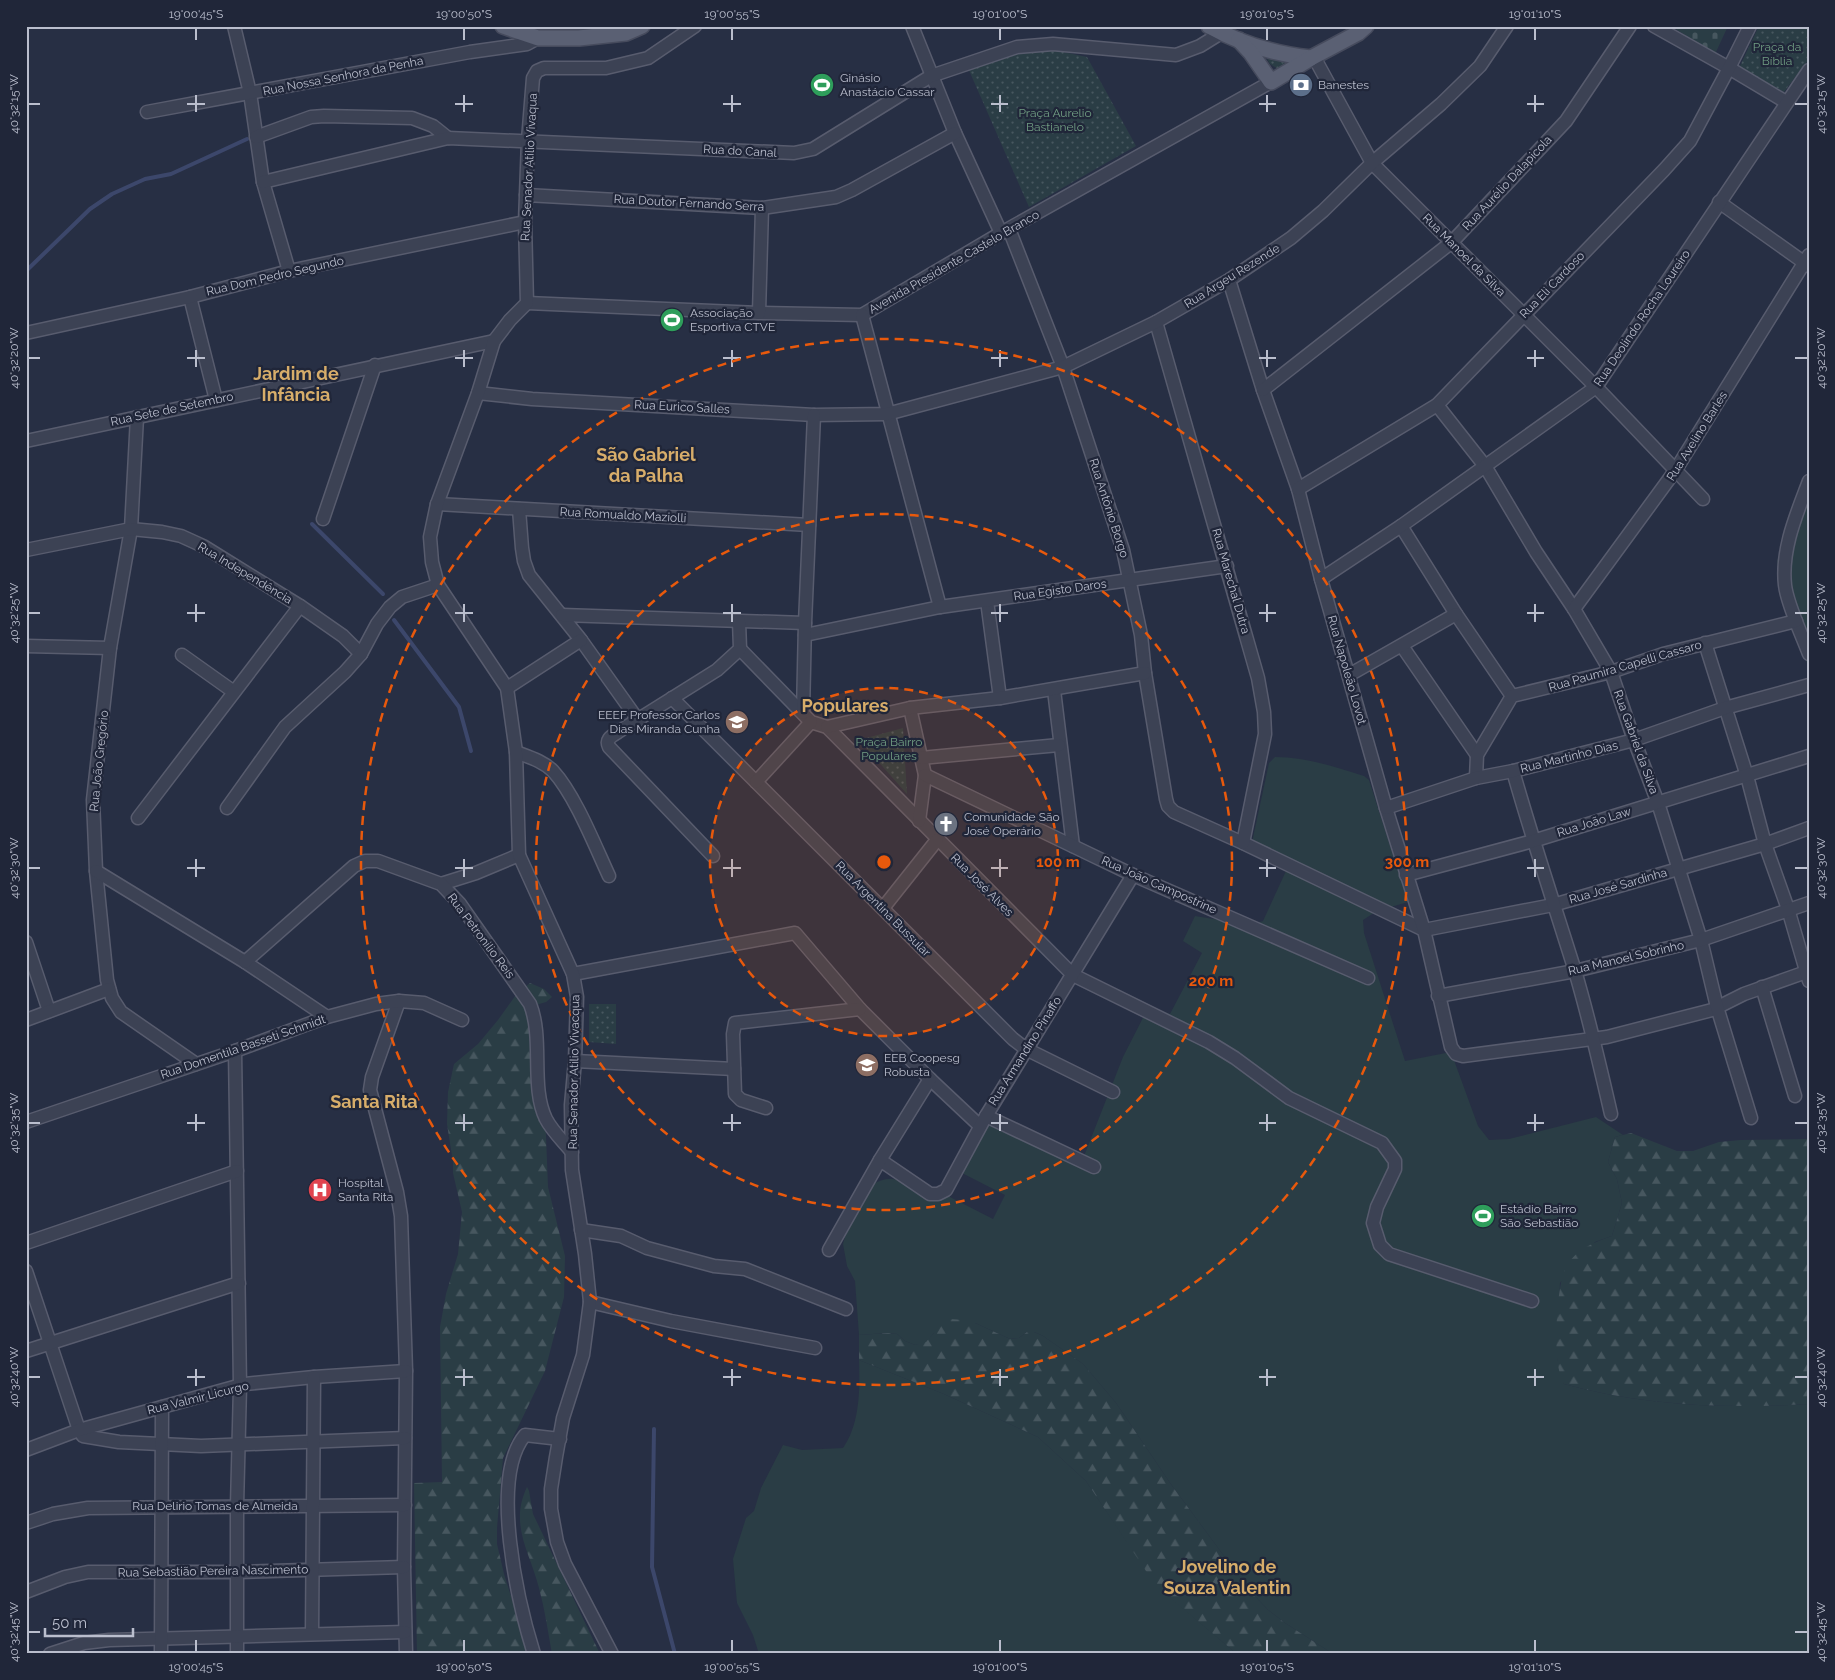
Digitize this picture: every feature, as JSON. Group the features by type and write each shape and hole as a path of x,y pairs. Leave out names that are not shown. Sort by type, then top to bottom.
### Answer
{"main road":[{"path":"503,26 538,38 579,38 626,33 642,26"},
{"name":"Avenida Presidente Castelo Branco","path":"1271,82 1312,57 1346,40 1366,26"},
{"path":"1215,30 1272,52 1312,57"},
{"path":"1239,40 1251,53 1271,82"}],"street":[{"path":"234,26 250,93 263,182 289,272"},
{"name":"Rua Senador Atilio Vivaqua","path":"527,303 524,222 533,78 537,71 544,68 560,67 606,68 648,58 695,26"},
{"name":"Rua Antônio Borgo","path":"912,26 955,133 1005,231 1063,367 1123,550 1131,580 1142,635 1146,673 1168,806 1178,814 1243,843"},
{"name":"Rua Argeu Rezende","path":"888,414 1063,367 1156,322 1229,280 1291,238 1323,211 1372,163 1441,104 1480,66 1506,26"},
{"name":"Rua Aurélio Dalapicola","path":"1263,390 1452,242 1566,121 1630,26"},
{"path":"1654,26 1786,102"},
{"name":"Rua Eli Cardoso","path":"1298,489 1437,405 1690,141 1750,26"},
{"name":"Rua do Canal","path":"263,182 448,138 528,140 784,153 804,152 813,149 931,76 1017,47 1052,44 1176,55 1200,46 1215,30"},
{"name":"Rua Nossa Senhora da Penha","path":"147,112 470,52 527,44 538,38"},
{"name":"Rua Manoel da Silva","path":"1312,57 1372,163 1524,314 1703,498"},
{"name":"Rua Deolindo Rocha Loureiro","path":"1321,579 1401,526 1596,387 1809,70"},
{"name":"Avenida Presidente Castelo Branco","path":"527,303 862,315 1005,231 1271,82"},
{"path":"256,137 311,117 324,116 412,118 432,126 448,138"},
{"name":"Rua Doutor Fernando Serra","path":"526,195 762,208 836,197 955,133"},
{"path":"1719,202 1807,261"},
{"path":"759,312 762,208"},
{"name":"Rua Dom Pedro Segundo","path":"26,333 190,297 289,272 524,222"},
{"name":"Rua Avelino Barles","path":"1574,609 1676,471 1807,261"},
{"name":"Rua Napoleão Lovot","path":"1229,280 1263,390 1298,489 1321,579 1386,808 1424,930 1451,1047 1456,1054 1463,1056 1594,1040"},
{"path":"190,297 216,400"},
{"path":"478,392 494,341 510,320 527,303"},
{"path":"862,315 940,607"},
{"name":"Rua Marechal Dutra","path":"1156,322 1227,566 1258,678 1264,712 1265,734 1243,843"},
{"name":"Rua Sete de Setembro","path":"26,441 494,341"},
{"path":"323,518 375,365"},
{"name":"Rua Eurico Salles","path":"478,392 532,399 814,415 888,414"},
{"name":"Rua Senador Atilio Vivacqua","path":"478,392 437,504 430,537 432,562 438,585 507,688 516,752 519,855 573,974 577,998 575,1061 571,1105 572,1152 574,1184 590,1302 583,1355 564,1418 551,1489 552,1523 565,1564 612,1654"},
{"name":"Rua Gabriel da Silva","path":"1437,405 1485,466 1611,672 1679,868 1701,940 1717,1007 1751,1118"},
{"path":"756,782 807,718 805,629 814,415"},
{"name":"Rua João Gregório","path":"137,417 132,529 110,648 92,800 96,871 109,989 115,1005 121,1012 196,1064"},
{"path":"1809,480 1789,538 1785,570 1785,586 1809,654"},
{"name":"Rua Romualdo Maziolli","path":"437,504 809,525"},
{"path":"519,509 524,562 529,575 581,640 638,720"},
{"path":"1401,526 1456,614 1512,696 1477,755 1476,778"},
{"name":"Rua Independência","path":"26,550 132,529 181,536 203,546 300,606 343,636 361,654"},
{"name":"Rua Egisto Daros","path":"562,615 739,621 805,629 940,607 1227,566"},
{"path":"227,808 285,727 345,672 361,654 377,624 390,607 402,597 438,585"},
{"path":"987,600 1000,698"},
{"path":"138,818 300,606"},
{"path":"1349,675 1456,614"},
{"path":"713,856 609,748 608,739 717,670 740,649 739,621"},
{"name":"Rua Paumira Capelli Cassaro","path":"1512,696 1611,672 1663,654 1796,621"},
{"path":"507,688 581,640"},
{"path":"1594,1040 1706,1012 1762,987 1808,974 1765,844 1747,776 1705,643"},
{"path":"26,646 110,648"},
{"path":"1402,646 1477,755"},
{"name":"Rua José Alves","path":"740,649 807,718 827,728 1073,975 1209,1042 1235,1058 1289,1098 1382,1143 1395,1161 1395,1169 1376,1207 1373,1223 1380,1245 1389,1254 1532,1301"},
{"path":"182,655 234,692"},
{"path":"827,728 910,708 1054,690 1146,673"},
{"name":"Rua Martinho Dias","path":"1386,808 1476,778 1513,771 1634,740 1725,708 1809,686"},
{"path":"1054,690 1059,745 1073,846"},
{"name":"Rua Argentina Bussular","path":"672,698 1013,1039 1026,1049 1113,1092"},
{"path":"910,708 925,775 918,821"},
{"path":"921,758 1059,745"},
{"path":"516,752 540,761 552,771 564,786 580,814 609,876"},
{"name":"Rua João Law","path":"1406,875 1533,841 1809,756"},
{"path":"1513,771 1533,841 1575,971 1594,1040 1611,1114"},
{"name":"Rua João Campostrine","path":"925,775 1133,875 1368,978"},
{"name":"Rua José Sardinha","path":"1424,930 1553,905 1765,844 1809,828"},
{"path":"883,908 937,840"},
{"path":"1243,843 1424,930"},
{"path":"441,884 476,873 519,855"},
{"name":"Rua Petronilio Reis","path":"245,962 354,866 365,861 378,861 389,864 441,884 460,904 530,1004 536,1020 539,1089 546,1119 572,1152"},
{"path":"96,871 245,962 327,1018"},
{"name":"Rua Armandino Pinaffo","path":"880,1160 930,1194 942,1193 946,1190 983,1121 1133,875"},
{"name":"Rua Manoel Sobrinho","path":"1438,996 1575,971 1701,940 1809,903"},
{"path":"573,974 795,933 860,1009 930,1080 983,1121 1094,1167"},
{"path":"26,942 49,1010"},
{"path":"1762,987 1795,1096"},
{"path":"26,1020 109,989"},
{"path":"399,1001 372,1077 370,1090 372,1104 400,1205 406,1372 404,1567 406,1654"},
{"name":"Rua Domentila Basseti Schmidt","path":"26,1122 327,1018 376,1004 399,1001 424,1003 462,1020"},
{"path":"766,1108 739,1098 734,1090 733,1030 737,1022 860,1009"},
{"path":"235,1051 240,1386 237,1506 237,1654"},
{"path":"575,1061 734,1069"},
{"path":"829,1250 880,1160 930,1080"},
{"path":"26,1243 237,1171"},
{"path":"581,1230 621,1236 647,1248 714,1266 744,1269 846,1309"},
{"path":"26,1271 79,1430 83,1436 91,1439 162,1445 238,1446 405,1438"},
{"path":"26,1351 49,1342 239,1283"},
{"path":"590,1302 671,1321 815,1348"},
{"name":"Rua Valmir Licurgo","path":"26,1450 79,1430 240,1386 314,1377 406,1372"},
{"path":"312,1634 314,1377"},
{"path":"161,1654 162,1406"},
{"path":"534,1654 520,1603 510,1548 508,1504 511,1468 515,1450 525,1435 560,1439"},
{"name":"Rua Delirio Tomas de Almeida","path":"26,1523 71,1510 88,1508 405,1505"},
{"name":"Rua Sebastião Pereira Nascimento","path":"26,1592 65,1577 88,1572 237,1572 404,1567"},
{"path":"50,1654 94,1641 405,1632"}],"green space":[{"path":"1671,26 1728,26 1715,54"},
{"name":"Praça da Bíblia","path":"1759,26 1809,26 1809,59 1784,92 1739,68"},
{"name":"Praça Aurelio Bastianelo","path":"1019,49 1054,50 1087,57 1136,146 1029,207 968,68"},
{"path":"1266,57 1296,62 1278,69 1270,64"},
{"path":"1809,478 1809,669 1783,597 1777,561"},
{"name":"Praça Bairro Populares","path":"903,728 907,794 859,740"},
{"path":"1275,757 1287,757 1320,763 1364,776 1369,780 1408,902 1377,911 1363,920 1364,933 1405,1061 1451,1052 1478,1126 1489,1140 1509,1139 1596,1117 1623,1135 1615,1137 1608,1162 1617,1179 1622,1203 1612,1236 1595,1242 1560,1283 1557,1358 1564,1384 1624,1397 1685,1404 1747,1406 1809,1404 1809,1654 1333,1654 1285,1623 1268,1610 1249,1590 1170,1483 1116,1403 1083,1364 1043,1336 1034,1332 1027,1332 1019,1338 1010,1339 975,1323 934,1333 926,1343 915,1345 905,1341 897,1334 859,1335 855,1281 847,1266 843,1244 849,1223 870,1185 893,1179 936,1200 948,1196 993,1219 1005,1195 962,1173 990,1115 998,1114 1084,1156 1123,1057 1149,1006 1170,1014 1202,953 1183,941 1195,916 1251,925 1263,921 1286,871 1251,847 1269,763"},
{"path":"530,983 544,989 552,997 546,1002 539,1004 535,1010 542,1035 548,1187 565,1256 564,1297 545,1371 503,1458 497,1544 504,1574 529,1654 417,1654 414,1483 442,1482 440,1327 446,1294 458,1254 462,1212 453,1173 447,1124 448,1092 454,1064 478,1044 516,995"},
{"path":"589,1004 616,1004 616,1044 589,1042"},
{"path":"1631,1133 1677,1151 1693,1151 1719,1142 1741,1140 1809,1139 1809,1404 1716,1406 1685,1404 1624,1397 1564,1384 1560,1375 1556,1349 1561,1283 1571,1259 1581,1250 1612,1236 1622,1203 1617,1179 1608,1162 1615,1137"},
{"path":"950,1319 975,1323 1010,1339 1019,1338 1027,1332 1034,1332 1043,1336 1083,1364 1116,1403 1170,1483 1249,1590 1268,1610 1285,1623 1333,1654 1237,1654 1156,1586 1086,1481 1038,1437 944,1394 859,1360 859,1335 897,1334 905,1341 915,1345 926,1342 934,1333 938,1324"},
{"path":"859,1360 944,1394 1038,1437 1086,1481 1157,1586 1237,1654 759,1654 753,1635 737,1603 733,1559 746,1518 754,1511 761,1488 783,1445 802,1450 843,1448 853,1428 858,1406"},
{"path":"527,1487 533,1514 600,1654 552,1654 541,1596 521,1526 522,1501"}],"waterway":[{"path":"26,271 90,209 112,194 145,179 171,174 247,139"},
{"path":"312,524 383,594"},
{"path":"394,620 459,707 471,751"},
{"path":"654,1429 652,1567 675,1654"}],"place":[{"name":"Ginásio Anastácio Cassar","path":"822,85"},
{"name":"Banestes","path":"1301,85"},
{"name":"Associação Esportiva CTVE","path":"672,320"},
{"name":"EEEF Professor Carlos Dias Miranda Cunha","path":"737,722"},
{"name":"Comunidade São José Operário","path":"946,824"},
{"name":"EEB Coopesg Robusta","path":"867,1065"},
{"name":"Hospital Santa Rita","path":"320,1190"},
{"name":"Estádio Bairro São Sebastião","path":"1483,1216"}],"district":[{"name":"Jardim de Infância","path":"296,383"},
{"name":"São Gabriel da Palha","path":"646,464"},
{"name":"Populares","path":"845,705"},
{"name":"Santa Rita","path":"374,1101"},
{"name":"Jovelino de Souza Valentin","path":"1227,1576"}]}
